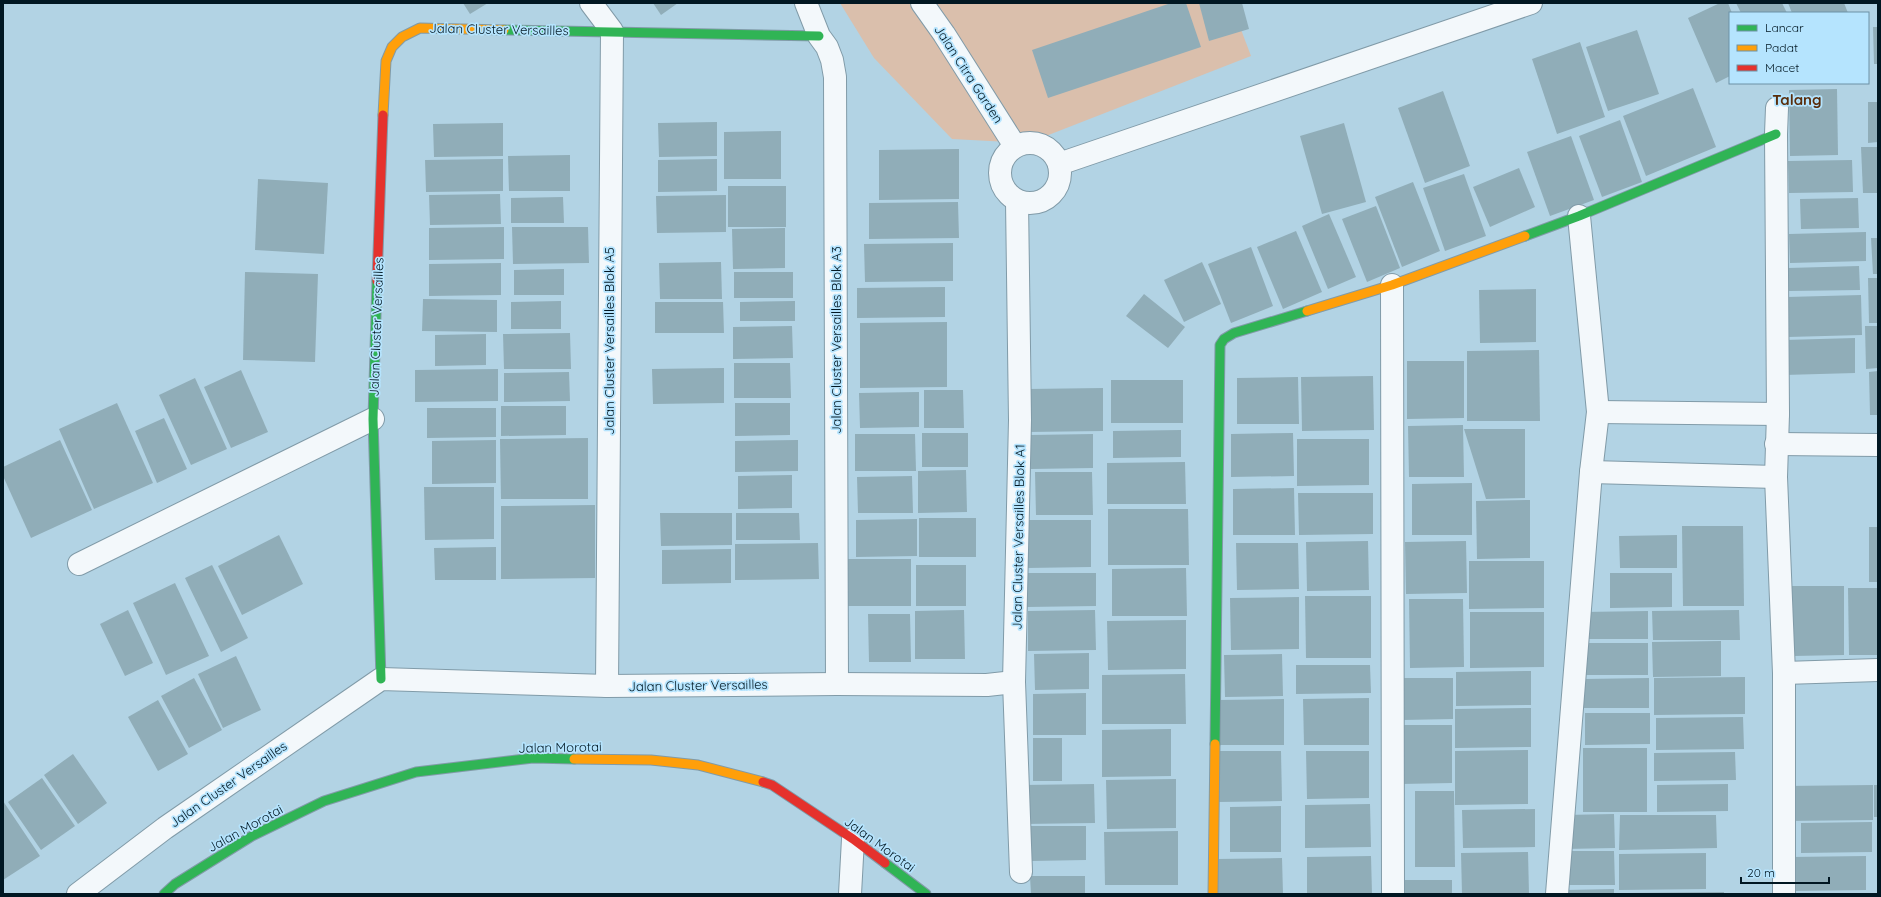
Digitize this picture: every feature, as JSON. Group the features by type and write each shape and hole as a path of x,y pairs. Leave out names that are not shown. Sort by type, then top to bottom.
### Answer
{"street":[{"path":"591,3 612,31"},
{"name":"Jalan Cluster Versailles Blok A3","path":"806,3 819,36 827,47 832,60 836,111 837,684"},
{"name":"Jalan Citra Garden","path":"922,3 944,34 1015,146"},
{"path":"1059,164 1531,3"},
{"name":"Jalan Cluster Versailles","path":"381,679 373,419 384,73 390,49 402,36 420,28 819,36"},
{"name":"Jalan Cluster Versailles Blok A5","path":"606,686 612,31"},
{"path":"1777,108 1778,414 1776,477 1784,672 1784,894"},
{"path":"1213,894 1220,345 1234,333 1392,285 1579,216 1776,134"},
{"path":"1028,142 1041,145 1052,152 1059,164 1060,175 1058,187 1050,196 1040,202 1028,204 1017,201 1008,195 1002,185 999,174 1001,163 1006,153 1015,146 1028,142"},
{"name":"Jalan Cluster Versailles Blok A1","path":"1017,201 1020,420 1014,682 1021,872"},
{"path":"1557,894 1591,472 1598,412 1579,216"},
{"path":"1392,285 1393,894"},
{"path":"1598,412 1778,414"},
{"path":"79,564 373,419"},
{"path":"1776,444 1878,445"},
{"path":"1591,472 1776,477"},
{"path":"1784,672 1878,670"},
{"name":"Jalan Cluster Versailles","path":"78,894 165,828 381,679 606,686 837,684 987,685 1014,682"},
{"name":"Jalan Morotai","path":"164,894 175,884 252,836 324,801 416,772 533,758 651,760 698,765 772,785 853,839 926,894"},
{"path":"850,894 853,839"}],"shaded area":[{"path":"840,3 1231,3 1251,56 1028,143 952,139 874,58"}],"building":[{"path":"463,3 488,3 470,14"},
{"path":"653,3 678,3 661,15"},
{"path":"1171,3 1186,3 1201,47 1048,98 1032,50"},
{"path":"1199,3 1242,3 1249,29 1209,41"},
{"path":"1720,3 1728,3 1732,12 1729,12 1729,76 1716,83 1688,18"},
{"path":"1736,3 1782,3 1786,12 1740,12"},
{"path":"1788,3 1844,3 1848,12 1792,12"},
{"path":"1873,27 1878,27 1878,64 1874,64"},
{"path":"1637,30 1659,94 1608,111 1586,47"},
{"path":"1580,42 1605,117 1557,134 1532,59"},
{"path":"1693,88 1716,147 1646,176 1623,116"},
{"path":"1837,89 1838,155 1790,156 1789,90"},
{"path":"1443,91 1470,166 1425,183 1398,108"},
{"path":"1868,102 1878,102 1878,142 1868,143"},
{"path":"1620,120 1642,182 1602,197 1579,136"},
{"path":"717,122 717,156 659,157 658,123"},
{"path":"503,123 503,156 434,157 433,124"},
{"path":"1344,123 1366,202 1322,214 1300,136"},
{"path":"781,131 781,179 724,179 724,132"},
{"path":"1571,136 1594,200 1550,216 1527,152"},
{"path":"1861,147 1878,147 1878,193 1863,193"},
{"path":"959,149 959,199 879,200 879,150"},
{"path":"570,155 570,191 509,191 508,156"},
{"path":"503,159 503,191 426,192 425,160"},
{"path":"717,159 717,191 658,192 658,160"},
{"path":"1852,160 1853,192 1789,193 1788,161"},
{"path":"1519,168 1535,207 1490,227 1473,187"},
{"path":"1464,174 1486,236 1445,251 1423,188"},
{"path":"258,179 328,183 324,254 255,250"},
{"path":"1413,182 1440,251 1402,267 1375,197"},
{"path":"728,186 786,186 786,227 728,227"},
{"path":"500,194 501,224 430,225 429,195"},
{"path":"726,195 726,232 657,233 656,196"},
{"path":"563,197 564,223 511,223 511,198"},
{"path":"1858,198 1859,228 1801,229 1800,199"},
{"path":"958,202 959,238 869,239 869,203"},
{"path":"1376,206 1400,268 1367,282 1342,219"},
{"path":"1329,214 1356,277 1328,289 1302,226"},
{"path":"504,227 504,259 429,260 429,228"},
{"path":"512,227 588,227 589,263 513,264"},
{"path":"785,228 785,268 733,269 732,229"},
{"path":"1296,231 1322,292 1283,309 1257,247"},
{"path":"1866,232 1866,261 1790,263 1789,234"},
{"path":"1871,238 1878,238 1878,274 1873,274"},
{"path":"953,243 953,281 865,282 864,244"},
{"path":"1251,247 1273,306 1231,323 1208,264"},
{"path":"721,262 722,299 660,299 659,263"},
{"path":"1202,262 1221,304 1184,322 1164,280"},
{"path":"501,263 501,295 429,296 429,264"},
{"path":"1859,266 1860,290 1789,291 1788,268"},
{"path":"564,269 564,295 514,295 514,270"},
{"path":"245,272 318,274 315,362 243,360"},
{"path":"734,272 793,272 793,298 734,298"},
{"path":"1868,278 1878,278 1878,323 1869,323"},
{"path":"945,287 945,317 857,318 857,288"},
{"path":"1536,289 1536,342 1480,343 1479,290"},
{"path":"1144,294 1185,327 1168,348 1126,316"},
{"path":"1861,295 1862,335 1788,337 1787,297"},
{"path":"423,299 497,300 497,332 422,331"},
{"path":"561,301 561,329 511,329 511,302"},
{"path":"795,301 795,321 740,321 740,302"},
{"path":"655,302 723,302 724,333 655,333"},
{"path":"947,322 947,387 860,388 860,323"},
{"path":"792,326 793,358 733,359 733,327"},
{"path":"1865,326 1878,326 1878,368 1866,369"},
{"path":"570,333 571,369 504,369 503,334"},
{"path":"486,334 486,365 435,366 435,335"},
{"path":"1855,338 1855,373 1784,375 1784,340"},
{"path":"1539,350 1540,421 1467,421 1467,351"},
{"path":"1407,361 1464,361 1464,418 1407,419"},
{"path":"734,363 790,363 791,398 734,398"},
{"path":"724,368 724,403 653,404 652,369"},
{"path":"498,369 498,401 415,402 415,370"},
{"path":"241,370 268,432 231,448 204,387"},
{"path":"1878,371 1878,415 1870,415 1869,372"},
{"path":"569,372 570,401 504,402 504,373"},
{"path":"1373,376 1374,430 1302,431 1301,377"},
{"path":"1298,377 1299,424 1237,424 1237,378"},
{"path":"195,378 227,449 191,465 159,395"},
{"path":"1111,380 1183,380 1183,423 1111,423"},
{"path":"1103,388 1103,431 1028,432 1028,389"},
{"path":"924,390 963,390 964,428 924,428"},
{"path":"919,392 919,427 860,428 859,393"},
{"path":"117,403 153,483 94,509 59,429"},
{"path":"735,403 790,403 790,435 735,436"},
{"path":"501,406 566,406 566,435 501,436"},
{"path":"427,408 496,408 496,437 427,438"},
{"path":"164,418 187,469 157,483 135,431"},
{"path":"1463,425 1464,477 1409,477 1408,426"},
{"path":"1464,429 1525,429 1525,498 1486,499"},
{"path":"1181,430 1181,457 1113,458 1113,431"},
{"path":"922,433 968,433 968,467 922,467"},
{"path":"1293,433 1294,476 1231,477 1231,434"},
{"path":"855,434 915,434 916,471 855,471"},
{"path":"1093,434 1093,468 1031,469 1030,435"},
{"path":"588,438 588,499 501,499 500,439"},
{"path":"1297,439 1369,439 1369,485 1297,486"},
{"path":"60,440 92,510 31,538 3,476 3,467"},
{"path":"496,440 496,483 432,484 432,441"},
{"path":"798,440 798,471 735,472 735,441"},
{"path":"1185,462 1186,504 1107,504 1107,463"},
{"path":"966,470 967,512 918,513 918,471"},
{"path":"1035,472 1092,472 1093,515 1036,515"},
{"path":"792,475 792,508 738,509 738,476"},
{"path":"912,476 913,513 858,513 857,477"},
{"path":"1472,483 1472,535 1412,535 1412,484"},
{"path":"424,487 494,487 494,539 425,540"},
{"path":"1294,488 1295,535 1233,535 1233,489"},
{"path":"1298,493 1373,493 1373,534 1299,535"},
{"path":"1530,500 1530,558 1477,559 1476,501"},
{"path":"595,505 595,578 501,579 501,506"},
{"path":"1108,509 1188,509 1189,565 1108,565"},
{"path":"660,513 732,513 732,545 661,546"},
{"path":"736,513 799,513 800,540 736,540"},
{"path":"919,518 976,518 976,557 919,557"},
{"path":"917,519 917,556 856,557 856,520"},
{"path":"1027,520 1091,520 1091,567 1027,568"},
{"path":"1682,526 1743,526 1744,606 1683,606"},
{"path":"1869,527 1878,527 1878,582 1869,582"},
{"path":"279,535 303,584 242,615 218,566"},
{"path":"1677,535 1677,568 1620,568 1619,536"},
{"path":"1368,541 1369,590 1307,591 1306,542"},
{"path":"1466,541 1467,593 1406,594 1405,542"},
{"path":"818,543 819,579 735,580 735,544"},
{"path":"1236,543 1298,543 1299,589 1237,590"},
{"path":"496,547 496,580 435,580 434,548"},
{"path":"731,549 731,583 662,584 662,550"},
{"path":"846,559 911,559 911,606 847,606"},
{"path":"1469,561 1544,561 1544,608 1469,609"},
{"path":"212,565 248,638 221,652 185,578"},
{"path":"916,565 966,565 966,606 916,606"},
{"path":"1186,568 1187,616 1112,616 1112,569"},
{"path":"1026,573 1096,573 1096,606 1027,607"},
{"path":"1610,573 1672,573 1672,607 1610,608"},
{"path":"175,583 209,656 166,675 133,603"},
{"path":"1792,586 1844,586 1844,655 1793,656"},
{"path":"1848,588 1878,588 1878,655 1849,655"},
{"path":"1305,596 1371,596 1371,658 1306,658"},
{"path":"1299,597 1299,649 1231,650 1230,598"},
{"path":"1409,599 1463,599 1464,667 1410,668"},
{"path":"128,610 153,663 125,676 100,624"},
{"path":"964,610 965,659 915,659 915,611"},
{"path":"1095,610 1096,650 1028,651 1028,611"},
{"path":"1739,610 1740,640 1653,640 1652,611"},
{"path":"1648,611 1648,639 1583,639 1583,612"},
{"path":"1470,612 1544,612 1544,667 1470,668"},
{"path":"868,614 910,614 911,662 869,662"},
{"path":"1186,620 1186,669 1108,670 1107,621"},
{"path":"1721,641 1721,676 1653,677 1652,642"},
{"path":"1584,643 1648,643 1648,675 1585,675"},
{"path":"1089,653 1089,689 1035,690 1034,654"},
{"path":"1282,654 1283,696 1225,697 1224,655"},
{"path":"236,656 261,710 223,728 198,674"},
{"path":"1296,665 1370,665 1371,693 1296,694"},
{"path":"1531,671 1531,705 1456,706 1456,672"},
{"path":"1185,674 1186,724 1102,724 1102,675"},
{"path":"1745,677 1745,714 1654,715 1654,678"},
{"path":"194,678 222,730 189,748 161,696"},
{"path":"1402,678 1453,678 1453,719 1402,720"},
{"path":"1649,678 1649,708 1584,708 1584,679"},
{"path":"1086,693 1086,735 1033,735 1033,694"},
{"path":"1369,698 1369,745 1304,745 1303,699"},
{"path":"1284,699 1284,745 1218,745 1218,700"},
{"path":"158,700 188,754 158,771 128,717"},
{"path":"1531,708 1531,747 1455,748 1455,709"},
{"path":"1585,713 1650,713 1650,744 1585,745"},
{"path":"1743,717 1744,749 1656,750 1656,718"},
{"path":"1401,725 1452,725 1452,783 1401,784"},
{"path":"1171,729 1171,776 1102,777 1102,730"},
{"path":"1033,738 1062,738 1062,781 1033,781"},
{"path":"1583,748 1647,748 1647,812 1583,812"},
{"path":"1528,750 1528,804 1455,805 1455,751"},
{"path":"1218,751 1281,751 1282,801 1218,802"},
{"path":"1306,751 1369,751 1369,798 1307,799"},
{"path":"1735,752 1736,780 1654,781 1654,753"},
{"path":"73,754 107,803 78,824 44,775"},
{"path":"42,778 75,826 41,850 8,802"},
{"path":"1176,779 1176,828 1107,829 1106,780"},
{"path":"1094,784 1095,823 1023,824 1023,785"},
{"path":"1728,784 1728,811 1657,812 1657,785"},
{"path":"1873,785 1873,820 1785,821 1785,786"},
{"path":"1874,785 1878,785 1878,817 1874,817"},
{"path":"1415,791 1454,791 1455,867 1415,867"},
{"path":"3,801 40,856 3,880"},
{"path":"1370,804 1371,847 1305,848 1305,805"},
{"path":"1281,806 1281,852 1230,852 1230,807"},
{"path":"1535,809 1535,847 1463,848 1462,810"},
{"path":"1614,814 1615,848 1565,849 1565,815"},
{"path":"1620,815 1716,815 1717,848 1619,850"},
{"path":"1872,822 1872,852 1801,853 1801,823"},
{"path":"1031,826 1086,826 1086,860 1031,861"},
{"path":"1178,831 1178,885 1105,885 1104,832"},
{"path":"1564,851 1614,851 1615,885 1564,885"},
{"path":"1528,852 1529,894 1462,894 1461,853"},
{"path":"1706,853 1706,889 1619,890 1619,854"},
{"path":"1371,856 1372,894 1307,894 1307,857"},
{"path":"1866,856 1866,890 1791,891 1791,857"},
{"path":"1282,858 1283,894 1217,894 1217,859"},
{"path":"1030,876 1085,876 1085,894 1031,894"},
{"path":"1401,880 1452,880 1452,894 1401,894"},
{"path":"1614,889 1614,894 1565,894 1565,890"},
{"path":"1724,892 1724,894 1627,894 1627,893"}],"traffic: fast":[{"path":"504,30 819,36"},
{"path":"1525,236 1579,216 1776,134"},
{"path":"377,281 373,419 381,679"},
{"path":"1215,744 1220,345 1224,339 1234,333 1307,311"},
{"path":"164,894 175,884 252,836 324,801 416,772 533,758 574,759"},
{"path":"885,863 926,894"}],"traffic: slow":[{"path":"383,115 386,61 392,47 402,37 420,28 504,30"},
{"path":"1307,311 1392,285 1525,236"},
{"path":"1213,894 1215,744"},
{"path":"574,759 651,760 698,765 763,782"}],"traffic: jam":[{"path":"377,281 383,115"},
{"path":"763,782 772,785 853,839 885,863"}],"district":[{"name":"Talang","path":"1797,100"}]}
